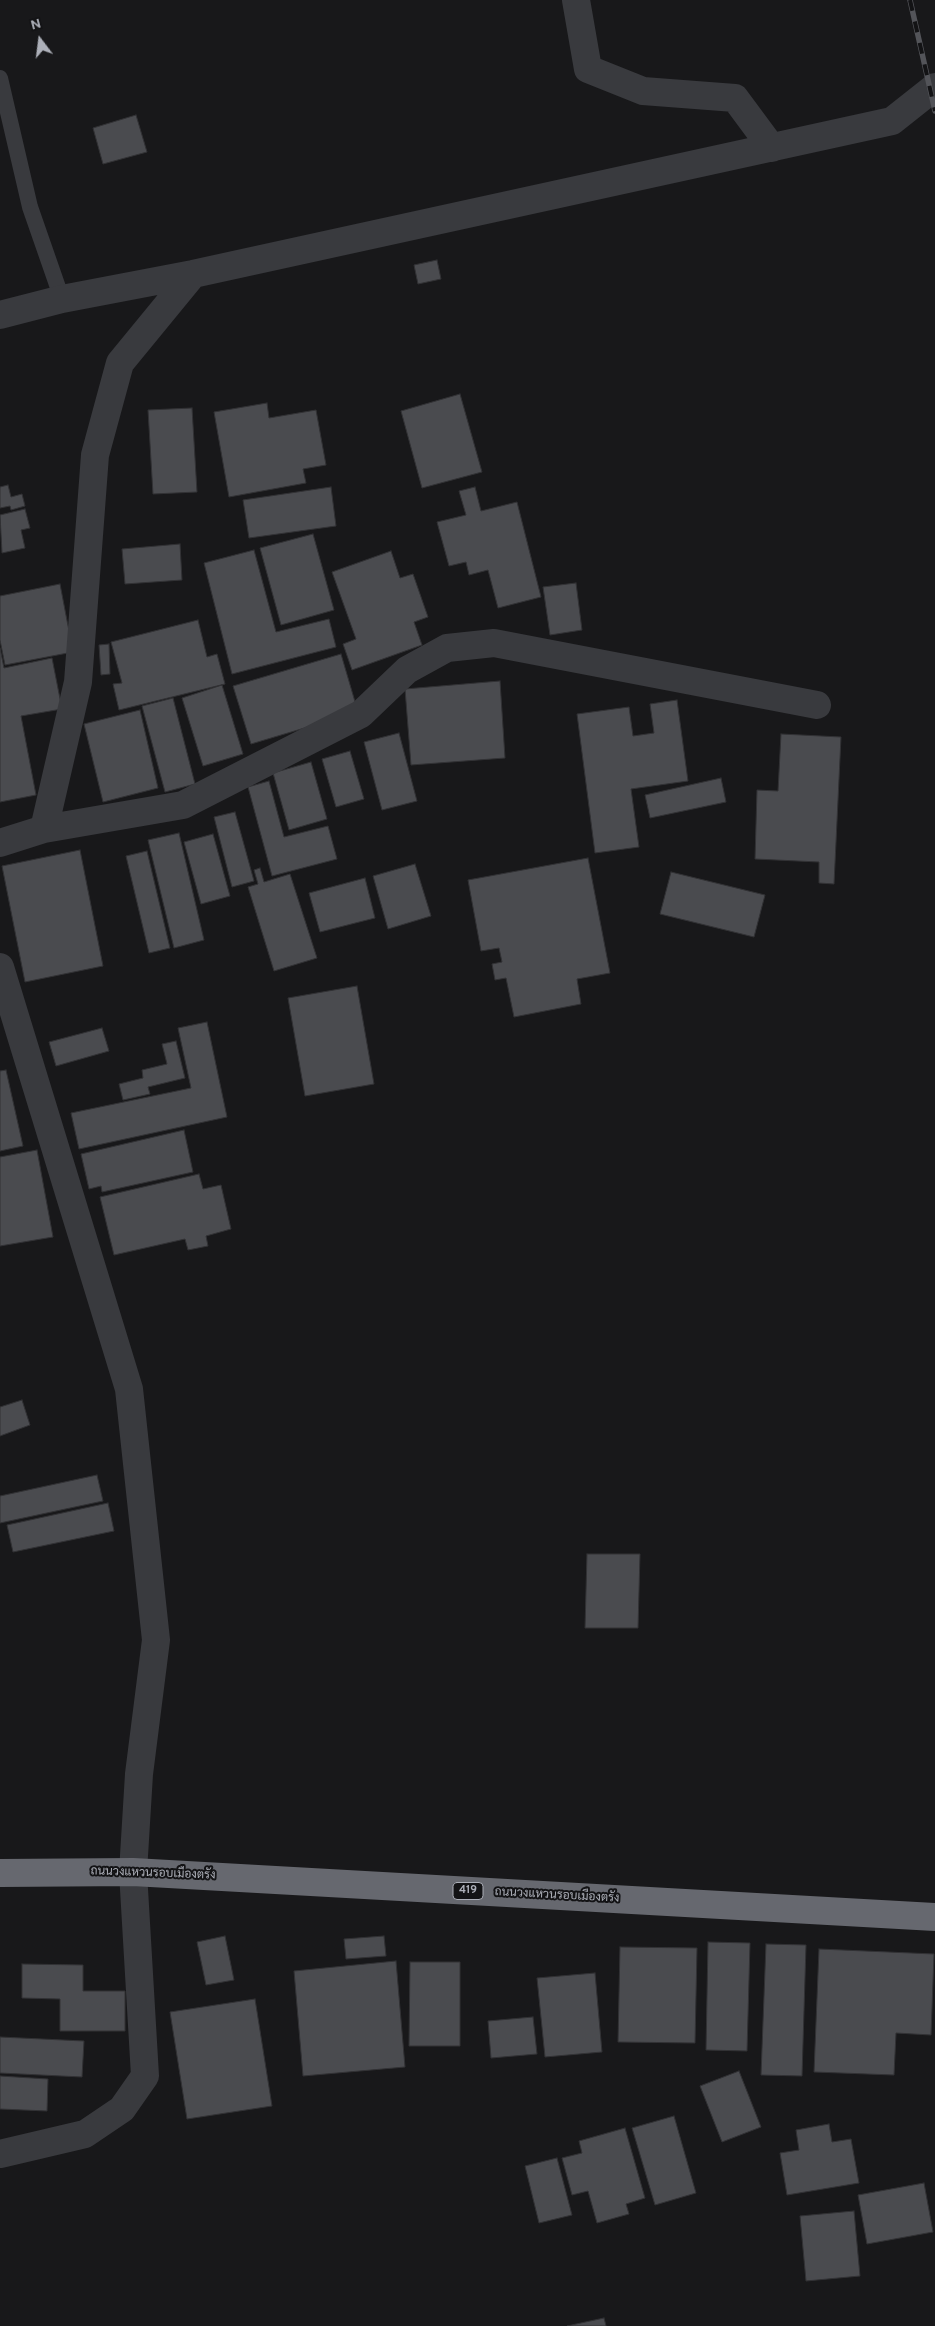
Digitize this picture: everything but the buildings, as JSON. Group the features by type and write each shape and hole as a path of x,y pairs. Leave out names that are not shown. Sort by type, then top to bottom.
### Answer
{"highway":[{"name":"ถนนวงแหวนรอบเมืองตรัง","path":"0,1874 133,1872 935,1917"}],"street":[{"path":"576,0 588,69 643,91 735,98 772,148"},
{"path":"0,316 62,299 193,274 892,122 935,87"},
{"path":"44,829 78,682 95,455 120,363 193,274"},
{"path":"0,843 44,829 183,805 361,714 407,670 447,648 494,643 817,705"},
{"path":"0,967 129,1389 156,1640 138,1774 133,1872 145,2076 122,2109 85,2134 0,2154"}],"lane":[{"path":"0,78 30,207 62,299"}],"railway":[{"path":"910,0 935,111"}]}
